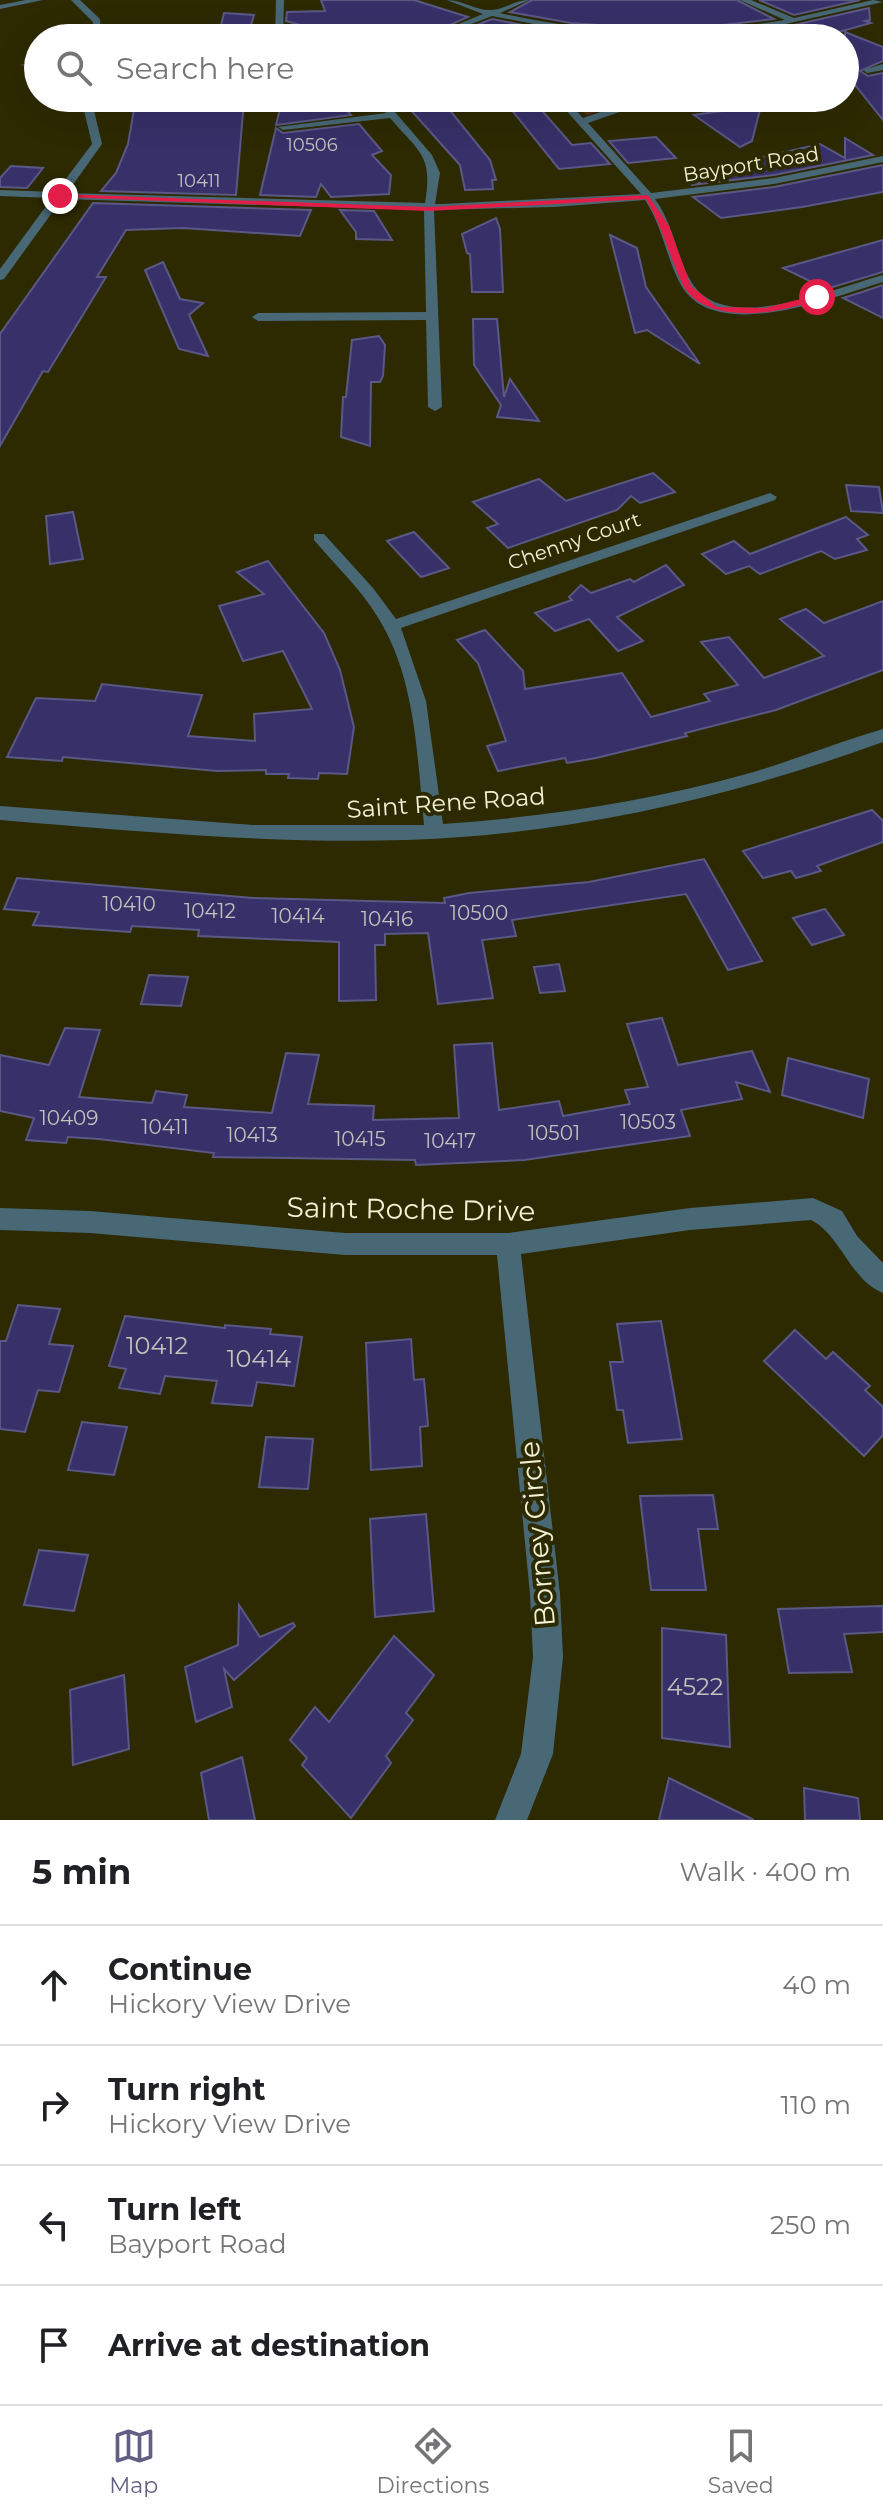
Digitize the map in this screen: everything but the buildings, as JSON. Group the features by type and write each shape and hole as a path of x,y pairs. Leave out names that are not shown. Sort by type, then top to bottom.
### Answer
{"street":[{"path":"0,7 39,0"},
{"path":"75,0 97,24"},
{"path":"279,24 280,0"},
{"path":"451,0 493,13 560,24"},
{"path":"464,24 525,0"},
{"path":"744,0 792,20"},
{"path":"766,24 883,0"},
{"path":"867,70 883,67"},
{"path":"0,277 97,144 89,112"},
{"path":"390,112 433,163 435,173 429,209 435,407"},
{"path":"572,112 648,197 666,226 688,287 715,309 766,311 883,278"},
{"path":"581,122 610,112"},
{"path":"283,127 393,115"},
{"name":"Bayport Road","path":"0,193 429,209 526,206 648,197 767,182 883,159"},
{"path":"258,317 431,316"},
{"name":"Chenny Court","path":"392,626 770,497"},
{"path":"319,537 392,626 409,670 424,746 434,831"},
{"name":"Saint Rene Road","path":"0,813 228,831 341,834 515,826 666,802 789,770 883,735"},
{"name":"Saint Roche Drive","path":"0,1219 90,1222 345,1244 508,1244 690,1219 813,1209 833,1219 848,1244 883,1281"},
{"name":"Borney Circle","path":"508,1244 545,1594 548,1657 537,1754 511,1820"}],"route":[{"path":"60,196 429,209 648,197 666,226 688,287 697,298 715,309 766,311 817,297"}]}
